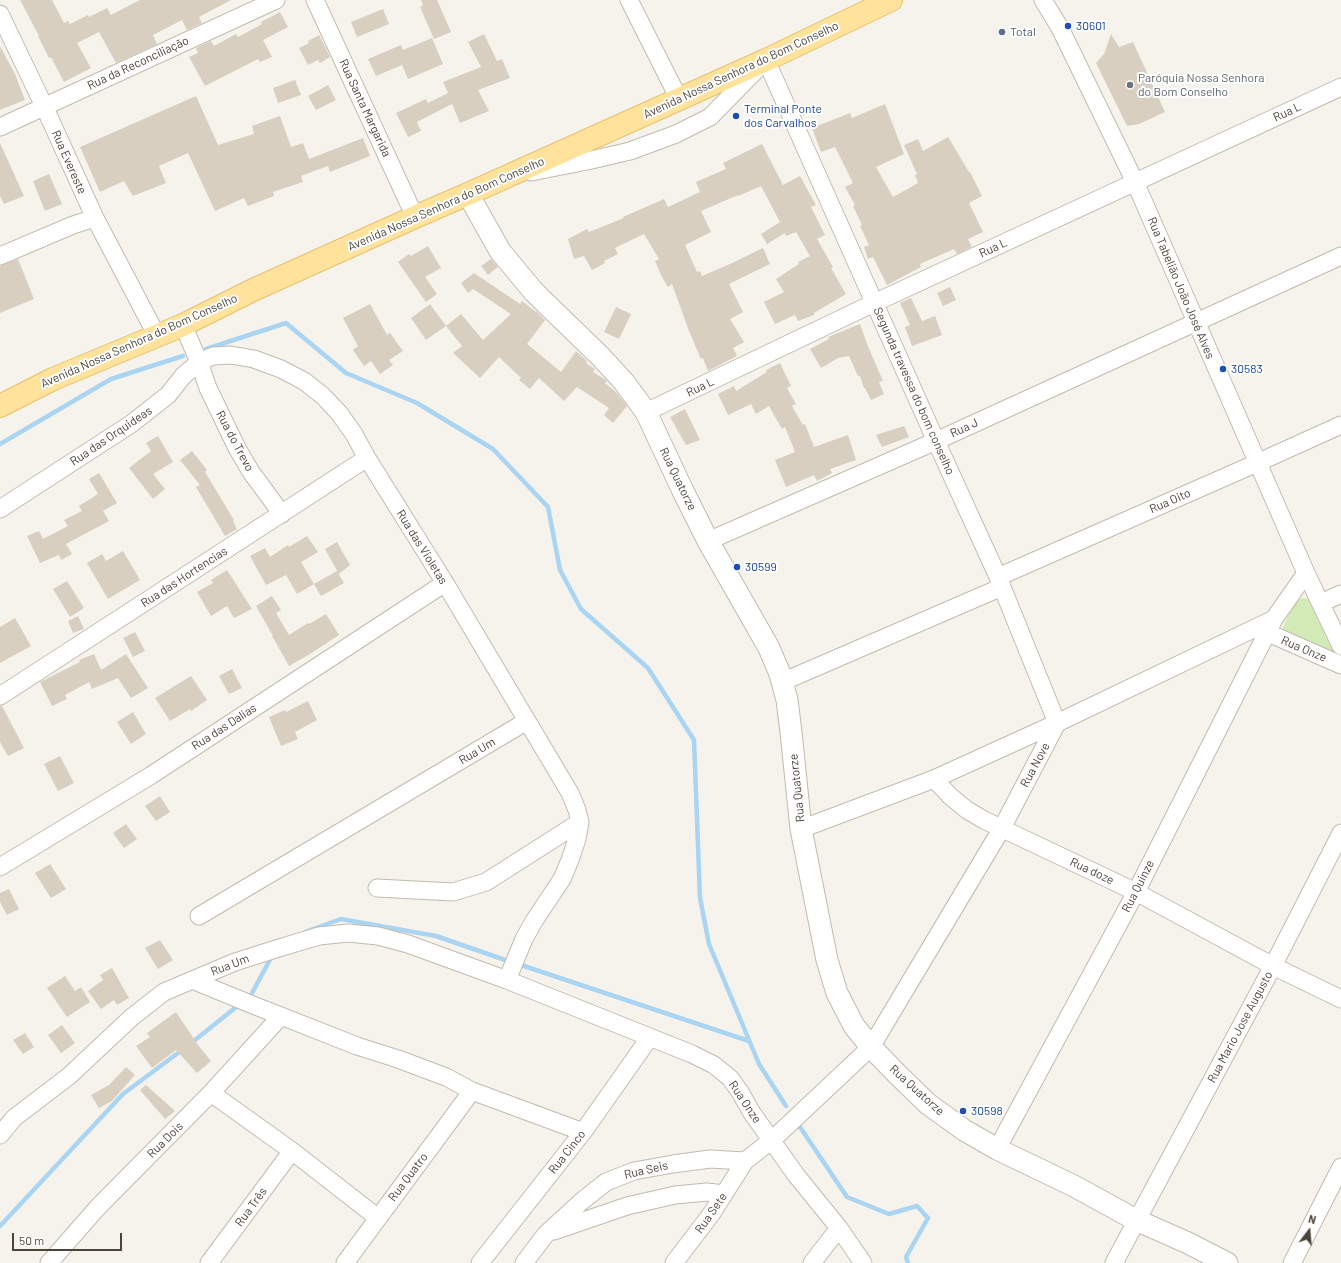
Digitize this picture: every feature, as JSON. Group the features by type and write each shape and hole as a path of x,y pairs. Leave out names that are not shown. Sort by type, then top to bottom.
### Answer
{"main road":[{"name":"Avenida Nossa Senhora do Bom Conselho","path":"0,406 53,379 183,325 253,290 766,60 891,0"}],"street":[{"name":"Rua da Reconciliação","path":"0,127 276,0"},
{"name":"Rua Santa Margarida","path":"315,0 415,217"},
{"path":"629,0 679,99"},
{"name":"Rua Tabelião João José Alves","path":"1044,0 1060,28 1135,182 1257,463 1306,573 1341,646"},
{"name":"Rua Evereste","path":"0,14 95,218 157,336"},
{"path":"508,176 630,152 676,134 710,117 766,60"},
{"name":"Segunda travessa do bom conselho","path":"766,60 1000,582 1057,723"},
{"name":"Rua L","path":"646,412 874,303 1341,87"},
{"name":"Rua Quatorze","path":"468,194 500,251 534,292 601,357 624,382 646,412 708,541 769,648 780,674 787,700 801,829 827,960 837,993 854,1026 871,1047 928,1104 964,1130 997,1150 1074,1186 1136,1220 1188,1243 1227,1263"},
{"path":"0,256 73,225 95,218"},
{"name":"Rua J","path":"708,541 936,441 1341,256"},
{"path":"183,325 199,362"},
{"name":"Rua das Violetas","path":"199,362 213,356 231,355 254,359 281,369 304,381 323,396 340,413 445,583 570,793 578,810 580,822"},
{"name":"Rua das Orquideas","path":"0,509 131,424 168,394 183,376 199,362"},
{"name":"Rua do Trevo","path":"199,362 214,402 237,448 251,472 282,514"},
{"name":"Rua Oito","path":"782,682 1341,425"},
{"name":"Rua das Hortencias","path":"0,696 367,458"},
{"name":"Rua Quinze","path":"997,1150 1136,892 1270,626 1306,573"},
{"name":"Rua das Dalias","path":"0,867 150,776 445,583"},
{"path":"1321,603 1341,594"},
{"path":"1057,723 1270,626"},
{"name":"Rua Onze","path":"1270,626 1341,665"},
{"name":"Rua Um","path":"199,916 527,721"},
{"name":"Rua Nove","path":"801,829 934,779 1057,723"},
{"name":"Rua Nove","path":"772,1140 871,1047 1002,828 1057,723"},
{"name":"Rua doze","path":"934,779 966,810 984,820 1136,892 1273,966 1341,999"},
{"path":"377,888 453,892 486,882 580,822"},
{"path":"507,980 524,939 562,879 570,860 580,822"},
{"name":"Rua Mario Jose Augusto","path":"1114,1263 1273,966 1341,833"},
{"name":"Rua Um","path":"0,1135 14,1118 69,1076 132,1017 164,992 236,962 273,950 319,936 348,933 378,936 408,944 507,980"},
{"path":"192,980 357,1046 426,1069 472,1091 583,1132"},
{"name":"Rua Onze","path":"507,980 692,1054 714,1065 730,1078 737,1087 752,1112 796,1175 839,1228 863,1263"},
{"name":"Rua Dois","path":"49,1263 98,1207 211,1093 281,1016"},
{"name":"Rua Cinco","path":"480,1263 583,1132 650,1038"},
{"name":"Rua Quatro","path":"345,1263 472,1091"},
{"path":"211,1093 292,1150 378,1218"},
{"path":"745,1161 772,1140"},
{"name":"Rua Três","path":"209,1263 292,1150"},
{"name":"Rua Seis","path":"524,1263 546,1234 606,1182 634,1171 710,1159 745,1161"},
{"name":"Rua Sete","path":"674,1263 712,1213 745,1161"},
{"path":"1292,1263 1341,1167"},
{"path":"546,1234 627,1206 675,1195 707,1192 724,1194"},
{"path":"812,1263 839,1228"}],"green space":[{"path":"1303,598 1308,599 1311,602 1337,657 1283,631 1283,627 1295,601"}],"building":[{"path":"20,0 52,0 64,23 68,21 70,24 107,8 111,15 140,0 231,0 199,17 202,23 187,30 182,20 153,35 157,44 116,63 99,32 77,43 91,68 64,82 51,57 49,58"},
{"path":"421,0 437,0 451,32 434,39 420,7 423,5"},
{"path":"383,9 389,24 357,37 351,22"},
{"path":"280,12 288,27 263,40 272,57 260,62 258,59 205,86 189,57 198,53 196,48 211,41 214,46 236,34 238,37"},
{"path":"484,34 497,61 502,59 510,78 478,90 489,111 460,123 452,104 417,122 421,131 408,137 396,113 426,99 428,103 448,93 443,82 481,67 468,42"},
{"name":"Paróquia Nossa Senhora do Bom Conselho","path":"1111,34 1119,47 1133,42 1165,112 1139,124 1127,126 1096,63 1104,54"},
{"path":"319,35 330,57 320,63 318,60 308,65 299,48 309,43 308,41"},
{"path":"432,38 443,64 408,79 402,65 376,76 368,59 401,45 403,50"},
{"path":"0,46 15,74 25,100 0,110"},
{"path":"295,80 301,95 278,103 273,88"},
{"path":"328,85 336,100 316,110 308,96"},
{"path":"196,96 218,145 254,134 252,126 280,116 291,147 303,143 309,159 363,138 370,156 330,172 328,166 301,176 303,182 273,192 274,196 248,206 244,198 215,211 188,153 159,166 166,183 133,196 124,181 100,192 80,147"},
{"path":"885,104 904,154 876,167 893,197 918,183 915,175 917,174 904,145 918,139 923,151 948,137 970,172 982,196 969,203 983,232 968,239 972,247 957,254 954,249 920,264 921,267 887,285 873,257 868,259 864,247 869,245 853,206 855,205 845,187 853,183 835,147 821,152 812,128 850,113 852,118"},
{"path":"0,143 24,196 4,204 0,196"},
{"path":"762,144 783,185 800,176 816,205 811,207 825,235 817,239 846,294 814,313 814,315 798,321 795,315 775,324 764,302 784,292 776,279 799,264 798,262 810,256 796,232 786,236 785,233 767,244 761,234 780,222 761,186 701,211 711,232 685,245 697,272 700,271 702,276 763,248 770,264 729,284 743,312 730,319 744,342 733,348 737,356 708,371 689,331 672,284 668,287 662,277 655,261 659,259 644,234 615,248 618,254 604,261 605,263 592,270 584,256 574,259 568,239 587,229 589,232 624,218 623,217 664,199 668,207 700,192 696,182 726,169 723,163"},
{"path":"49,174 62,204 45,211 33,181"},
{"path":"428,246 441,268 425,277 437,294 426,302 398,262 409,254 411,256"},
{"path":"18,259 34,299 0,313 0,266"},
{"path":"491,259 498,267 488,275 481,266"},
{"path":"474,273 520,304 522,301 536,311 545,320 527,344 561,372 576,351 587,361 586,363 595,369 593,372 607,381 605,383 616,392 627,406 613,423 604,415 609,408 577,387 564,401 539,378 530,389 519,380 521,378 499,357 480,378 453,353 462,346 446,326 461,314 483,340 511,314 473,289 468,293 461,283"},
{"path":"950,287 956,300 943,306 937,293"},
{"path":"911,298 922,321 935,316 942,335 912,346 905,327 910,325 900,303"},
{"path":"370,304 387,335 390,333 403,351 389,360 393,365 380,374 371,361 364,366 353,350 358,346 343,318"},
{"path":"430,304 446,326 426,340 411,318"},
{"path":"616,307 631,314 619,339 604,332"},
{"path":"860,324 883,381 879,382 884,394 871,400 849,356 838,358 821,368 810,349 829,339 828,337"},
{"path":"780,363 791,386 787,388 796,404 792,406 803,425 805,424 814,447 848,435 856,460 830,469 832,473 817,481 814,475 786,487 775,460 795,452 785,427 782,429 769,406 756,414 751,404 728,415 718,394 734,386 736,391 767,372 766,370"},
{"path":"685,409 700,440 686,445 670,417"},
{"path":"904,426 909,437 882,447 876,435"},
{"path":"158,436 173,462 153,474 165,489 153,499 129,468 151,451 146,443"},
{"path":"192,451 207,470 205,472 234,520 233,521 237,529 225,536 196,487 200,485 180,460"},
{"path":"99,473 117,503 103,511 109,521 66,544 72,554 61,560 59,555 40,563 27,536 39,531 43,539 68,526 64,520 82,511 79,506 98,494 89,479"},
{"path":"307,536 318,552 301,562 314,584 297,594 286,575 266,585 250,556 265,548 270,557 288,545 289,547"},
{"path":"337,542 350,565 339,574 325,549"},
{"path":"123,551 140,580 108,599 87,563 102,554 106,561"},
{"path":"227,570 252,609 234,618 227,606 211,616 197,592 213,583 211,580"},
{"path":"337,571 344,583 321,596 314,584"},
{"path":"67,581 84,608 70,617 53,589"},
{"path":"272,596 281,610 276,613 289,635 326,614 339,635 289,666 256,606"},
{"path":"78,616 84,629 73,633 68,621"},
{"path":"15,618 31,646 0,663 0,627"},
{"path":"135,632 145,651 133,657 123,638"},
{"path":"94,654 101,670 126,654 148,688 131,698 118,678 92,689 89,682 65,695 67,699 52,706 40,682 80,662 79,660"},
{"path":"232,669 242,688 229,694 219,676"},
{"path":"191,676 207,700 191,711 190,709 170,721 155,698"},
{"path":"308,701 317,720 295,732 298,739 281,746 269,717 285,710 286,712"},
{"path":"0,706 2,706 24,748 8,756 0,742"},
{"path":"133,712 146,734 131,744 117,722"},
{"path":"60,756 74,783 58,791 44,764"},
{"path":"160,796 170,812 156,821 145,806"},
{"path":"126,824 137,839 124,848 113,833"},
{"path":"50,864 66,889 51,898 35,873"},
{"path":"9,889 19,909 7,915 0,902 0,893"},
{"path":"160,940 173,960 158,969 145,948"},
{"path":"112,968 129,998 117,1005 114,1000 101,1009 88,991 103,980 100,975"},
{"path":"65,976 75,991 81,987 90,1002 67,1017 47,988"},
{"path":"176,1012 198,1045 211,1061 197,1073 176,1050 152,1068 136,1046 150,1037 147,1033"},
{"path":"62,1025 75,1043 61,1053 48,1035"},
{"path":"25,1033 34,1047 23,1054 13,1040"},
{"path":"126,1067 135,1075 112,1101 99,1108 91,1095 109,1085"},
{"path":"146,1085 175,1111 165,1119 140,1090"}],"waterway":[{"path":"206,349 286,323 346,373 417,403 493,449 548,507 560,570 581,609 648,668 694,740 700,898 709,944 759,1064 786,1106"},
{"path":"0,444 111,379 183,356"},
{"path":"305,932 341,919 436,936 511,962"},
{"path":"247,998 251,995 273,954"},
{"path":"518,964 749,1041"},
{"path":"190,1044 240,1004"},
{"path":"0,1226 123,1094 182,1050"},
{"path":"800,1127 847,1197 889,1214 917,1206 928,1218 906,1257 908,1263"}],"place":[{"name":"30601","path":"1068,26"},
{"name":"Total","path":"1002,32"},
{"name":"Paróquia Nossa Senhora do Bom Conselho","path":"1130,85"},
{"name":"Terminal Ponte dos Carvalhos","path":"736,116"},
{"name":"30583","path":"1223,369"},
{"name":"30599","path":"737,567"},
{"name":"30598","path":"963,1111"}]}
